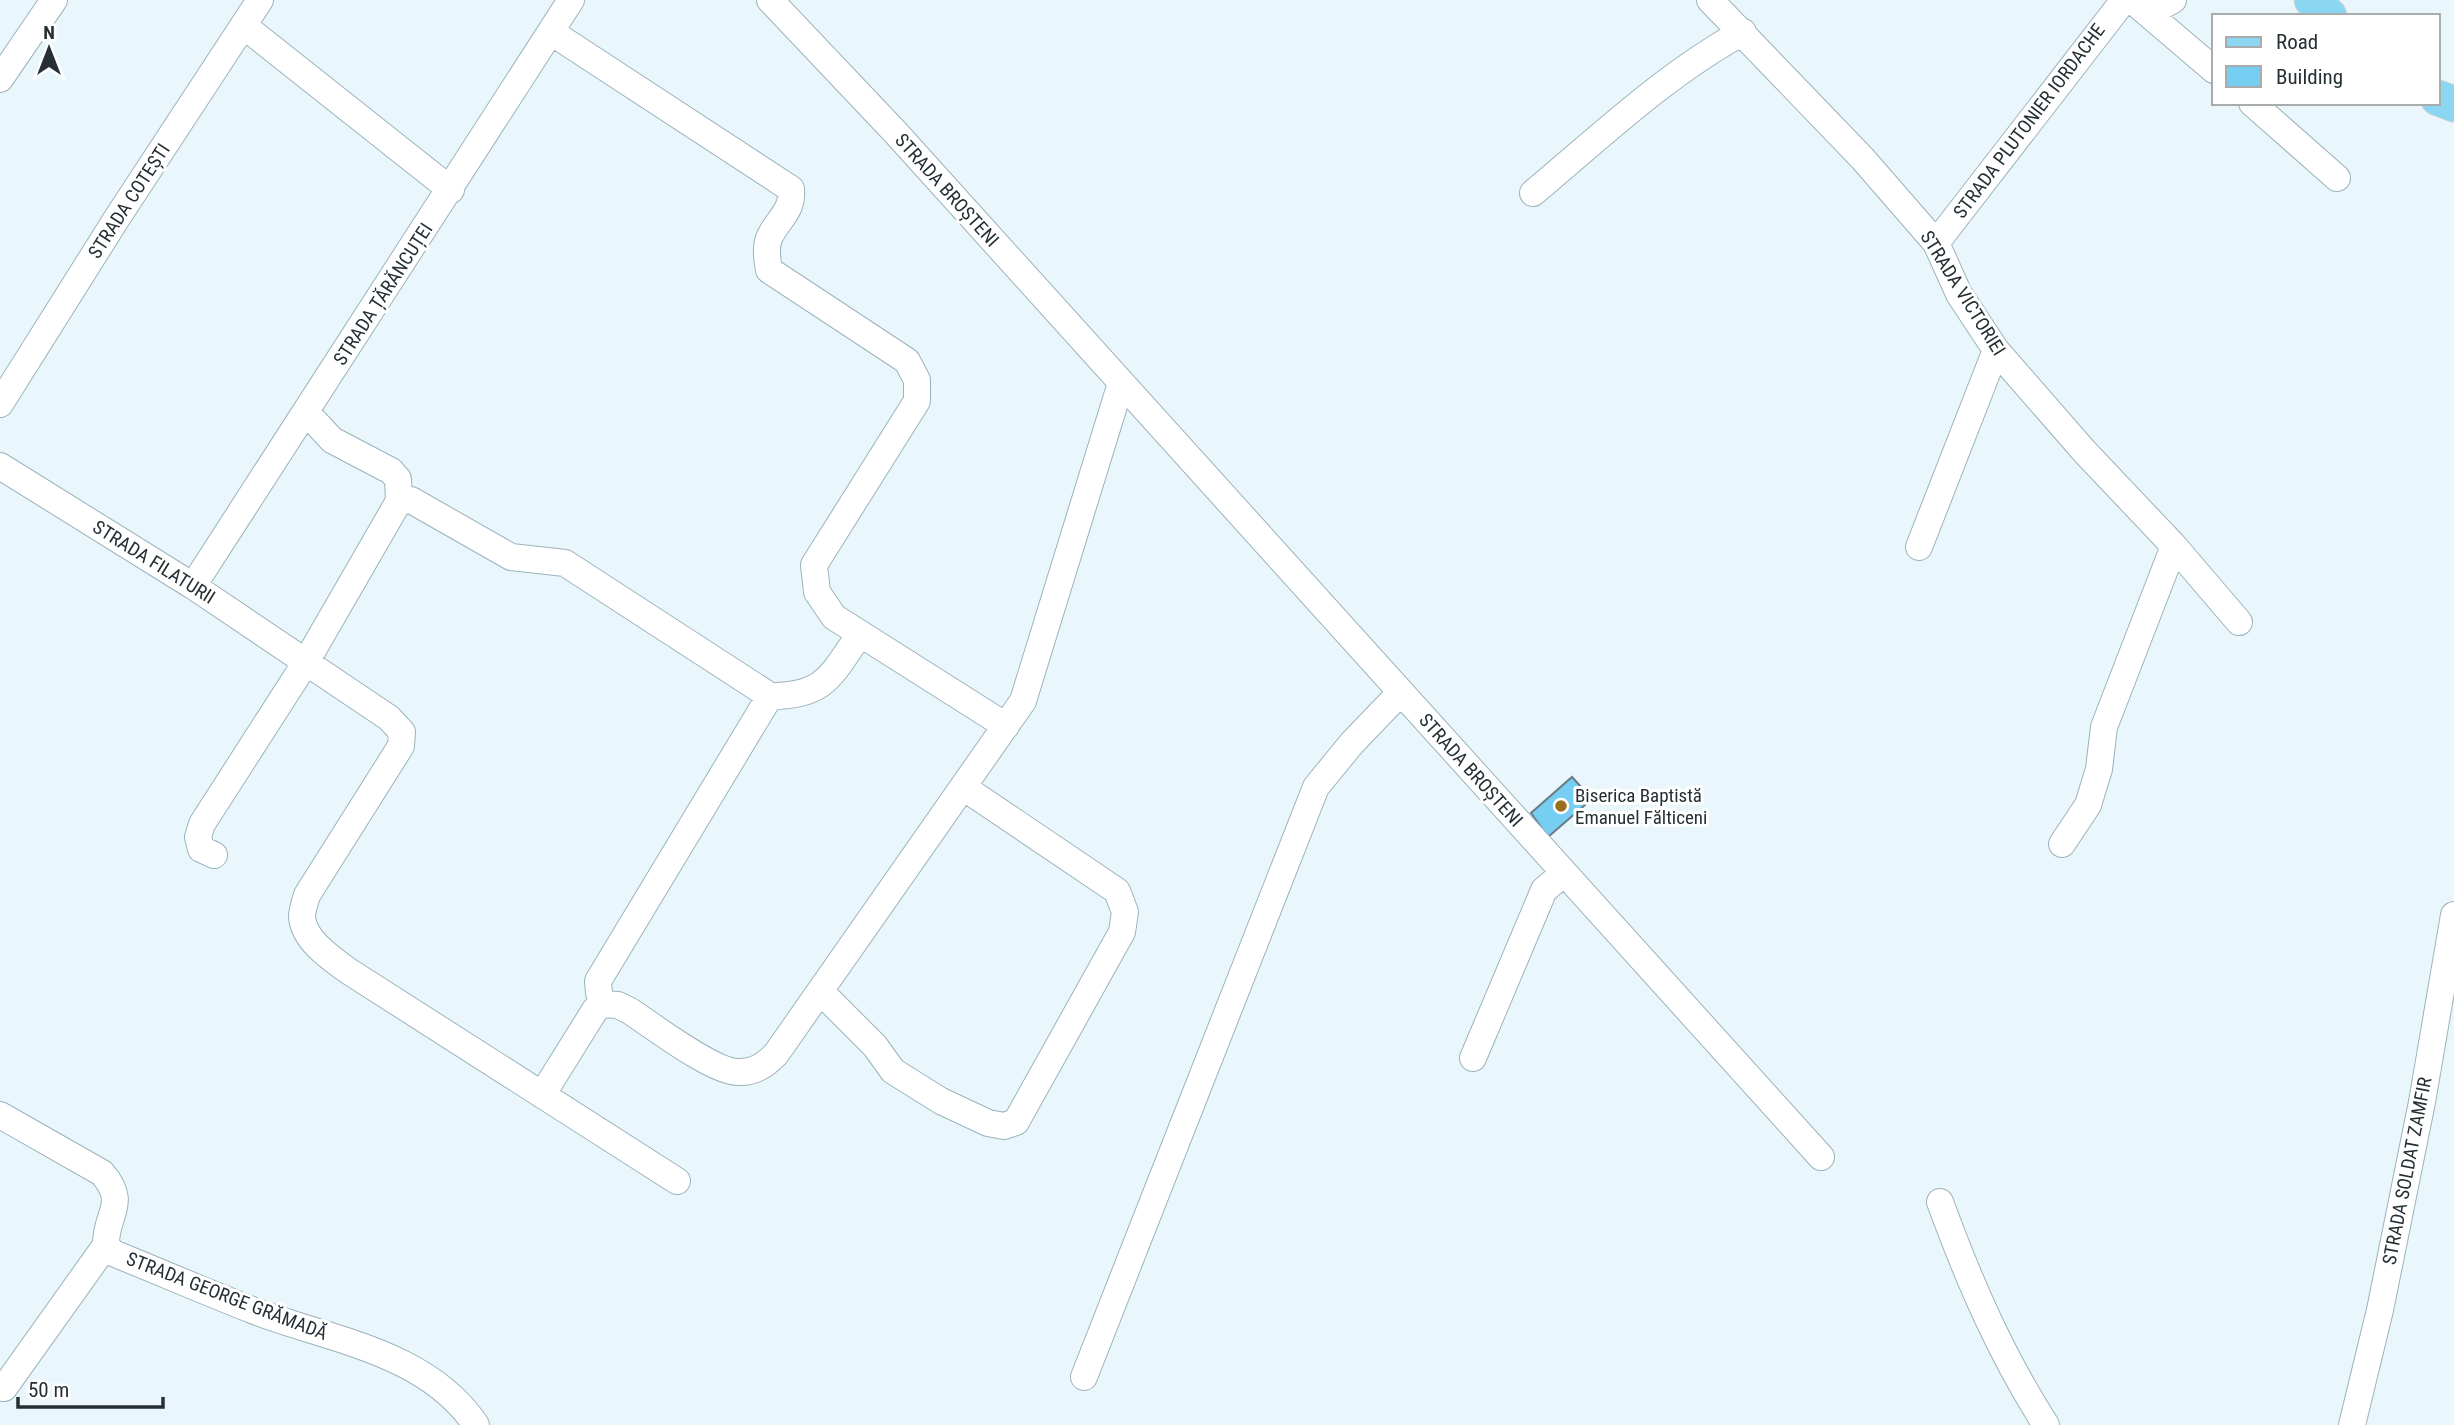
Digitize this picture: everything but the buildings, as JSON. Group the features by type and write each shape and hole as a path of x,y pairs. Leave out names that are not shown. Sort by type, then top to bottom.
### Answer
{"main road":[{"path":"2312,0 2327,14"}],"street":[{"name":"STRADA COTEȘTI","path":"0,404 117,218 260,0"},
{"name":"STRADA ȚĂRĂNCUȚEI","path":"193,586 451,190 571,0"},
{"name":"STRADA BROȘTENI","path":"770,0 896,133 1821,1157"},
{"name":"STRADA VICTORIEI","path":"1710,0 1863,159 1936,243 1959,294 1996,350 2084,451 2174,546 2239,622"},
{"name":"STRADA PLUTONIER IORDACHE","path":"1936,243 2124,0"},
{"path":"2140,6 2173,0"},
{"path":"0,79 43,3"},
{"path":"2140,6 2212,68"},
{"path":"244,26 451,190"},
{"path":"551,32 791,189 789,209 769,238 766,253 769,270 907,361 917,380 918,401 814,565 817,592 834,617 1006,726"},
{"path":"1534,193 1705,53 1743,32"},
{"path":"2254,105 2337,178"},
{"path":"1919,547 1996,350"},
{"path":"677,1181 542,1095 595,1010 603,1004 618,1005 630,1011 716,1066 736,1073 765,1065 776,1054 1023,701 1121,383"},
{"path":"214,855 201,849 198,837 202,824 306,662 399,501 398,479 391,471 332,440 307,413"},
{"name":"STRADA FILATURII","path":"0,466 193,586 389,718 402,732 401,746 397,753 307,895 302,914 304,928 325,954 350,972 542,1095"},
{"path":"399,501 411,500 511,557 565,563 770,696 796,696 825,683 860,634"},
{"path":"2062,844 2088,806 2099,769 2104,727 2174,546"},
{"path":"1084,1377 1316,787 1352,743 1401,692"},
{"path":"603,1004 598,981 770,696"},
{"path":"818,993 831,1002 875,1046 893,1071 941,1101 988,1123 1004,1126 1016,1122 1122,932 1125,912 1118,891 963,787"},
{"path":"1472,1058 1544,890 1564,873"},
{"name":"STRADA SOLDAT ZAMFIR","path":"2352,1425 2380,1310 2454,915"},
{"name":"STRADA GEORGE GRĂMADĂ","path":"0,1115 102,1173 112,1184 115,1198 113,1216 105,1234 106,1245 113,1253 254,1311 403,1362 448,1394 476,1425"},
{"path":"1940,1202 1967,1276 2017,1380 2046,1425"},
{"path":"4,1388 106,1245"}],"place":[{"name":"Biserica Baptistă Emanuel Fălticeni","path":"1561,806"}]}
